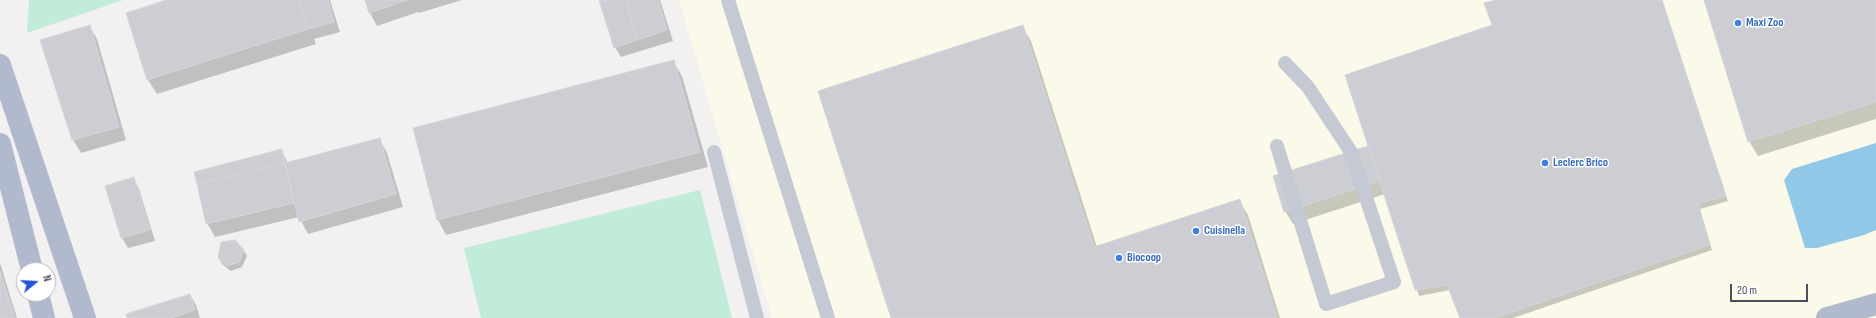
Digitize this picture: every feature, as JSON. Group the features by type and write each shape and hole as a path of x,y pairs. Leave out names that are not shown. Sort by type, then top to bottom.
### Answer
{"main road":[{"path":"0,65 85,318"},
{"path":"0,144 30,262"},
{"path":"40,302 44,318"},
{"path":"1827,318 1876,304"}],"lane":[{"path":"728,0 828,318"},
{"path":"1277,146 1326,304 1394,282 1351,152 1308,87 1285,64"},
{"path":"714,152 757,318"}],"shaded area":[{"path":"679,0 1876,0 1876,318 772,318"}],"green space":[{"path":"29,0 123,0 27,33"},
{"path":"700,190 732,318 481,318 464,248"}],"water":[{"path":"1876,143 1876,230 1864,235 1817,248 1805,248 1784,180 1792,169"}],"building":[{"path":"166,0 299,0 308,29 147,80 126,13"},
{"path":"299,0 328,0 334,22 308,29"},
{"path":"365,0 407,0 369,13"},
{"path":"599,0 626,0 637,40 614,48"},
{"path":"626,0 658,0 667,30 637,40"},
{"name":"Leclerc Brico","path":"1496,0 1662,0 1726,196 1698,203 1709,245 1494,318 1460,318 1447,285 1415,290 1345,75 1492,25 1484,3"},
{"path":"1704,0 1876,0 1876,102 1748,142"},
{"path":"90,25 119,127 72,140 40,40"},
{"path":"1023,25 1094,247 1240,199 1277,318 891,318 818,91"},
{"path":"674,60 700,152 437,220 413,128"},
{"path":"380,138 396,194 299,222 285,163"},
{"path":"1368,146 1380,181 1284,212 1273,176"},
{"path":"282,149 285,163 197,184 194,172"},
{"path":"285,163 294,203 206,224 197,184"},
{"path":"134,177 150,230 121,238 105,186"},
{"path":"235,240 244,250 239,262 227,266 218,258 221,242"},
{"path":"0,271 15,318 0,318"},
{"path":"190,294 195,310 171,318 127,318 126,314"}],"place":[{"name":"Maxi Zoo","path":"1738,23"},
{"name":"Leclerc Brico","path":"1545,163"},
{"name":"Cuisinella","path":"1196,231"},
{"name":"Biocoop","path":"1119,258"}]}
